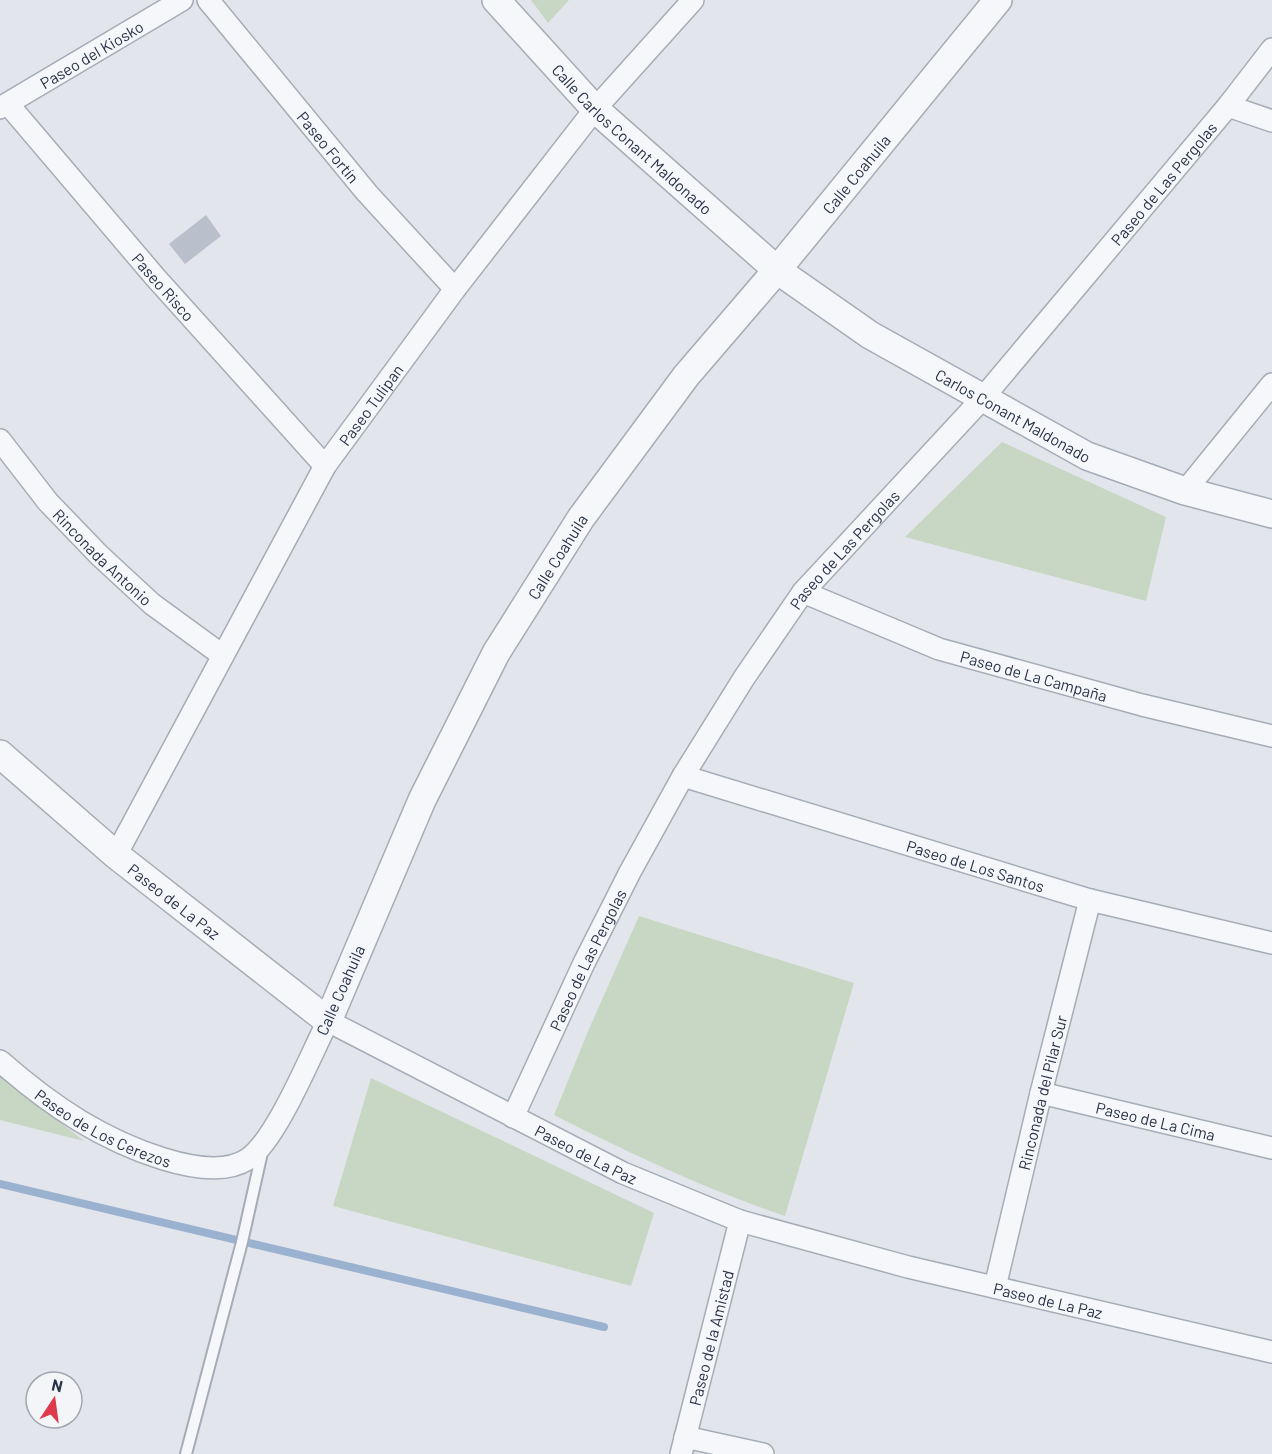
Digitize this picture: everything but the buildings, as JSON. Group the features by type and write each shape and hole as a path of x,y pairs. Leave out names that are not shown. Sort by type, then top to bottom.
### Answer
{"street":[{"name":"Paseo del Kiosko","path":"4,106 182,0"},
{"name":"Paseo Fortín","path":"208,0 368,193 455,289"},
{"name":"Calle Carlos Conant Maldonado","path":"496,0 595,109 777,270"},
{"name":"Paseo Tulipan","path":"116,855 325,466 455,289 595,109 693,0"},
{"name":"Calle Coahuila","path":"219,1168 235,1166 250,1158 264,1142 281,1115 328,1021 422,800 496,653 581,518 686,376 777,270 998,0"},
{"name":"Paseo de Las Pergolas","path":"513,1117 584,963 683,776 744,678 803,592 982,399 1228,106 1272,49"},
{"name":"Paseo Risco","path":"4,106 325,466"},
{"path":"1228,106 1272,122"},
{"name":"Carlos Conant Maldonado","path":"777,270 870,335 1087,456 1185,491 1272,514"},
{"path":"1185,491 1272,384"},
{"name":"Rinconada Antonio","path":"0,440 48,502 99,555 152,604 222,655"},
{"name":"Paseo de La Campaña","path":"803,592 939,649 1142,705 1272,736"},
{"name":"Paseo de La Paz","path":"0,754 116,855 328,1021 623,1173 740,1221 908,1267 1272,1352"},
{"name":"Paseo de Los Santos","path":"683,776 1090,900 1272,943"},
{"name":"Rinconada del Pilar Sur","path":"995,1287 1090,900"},
{"name":"Paseo de Los Cerezos","path":"0,1061 18,1077 81,1122 120,1142 175,1163 219,1168"},
{"name":"Paseo de La Cima","path":"1041,1093 1272,1148"},
{"name":"Paseo de la Amistad","path":"683,1445 740,1221"},
{"path":"683,1445 764,1454"}],"lane":[{"path":"186,1454 242,1242 264,1142"}],"green space":[{"path":"531,0 569,0 548,23"},
{"path":"1002,442 1166,517 1146,601 905,537"},
{"path":"639,916 854,983 785,1216 668,1170 554,1115"},
{"path":"0,1075 84,1141 0,1120"},
{"path":"371,1078 654,1213 631,1286 333,1206"}],"waterway":[{"path":"0,1184 604,1327"}]}
